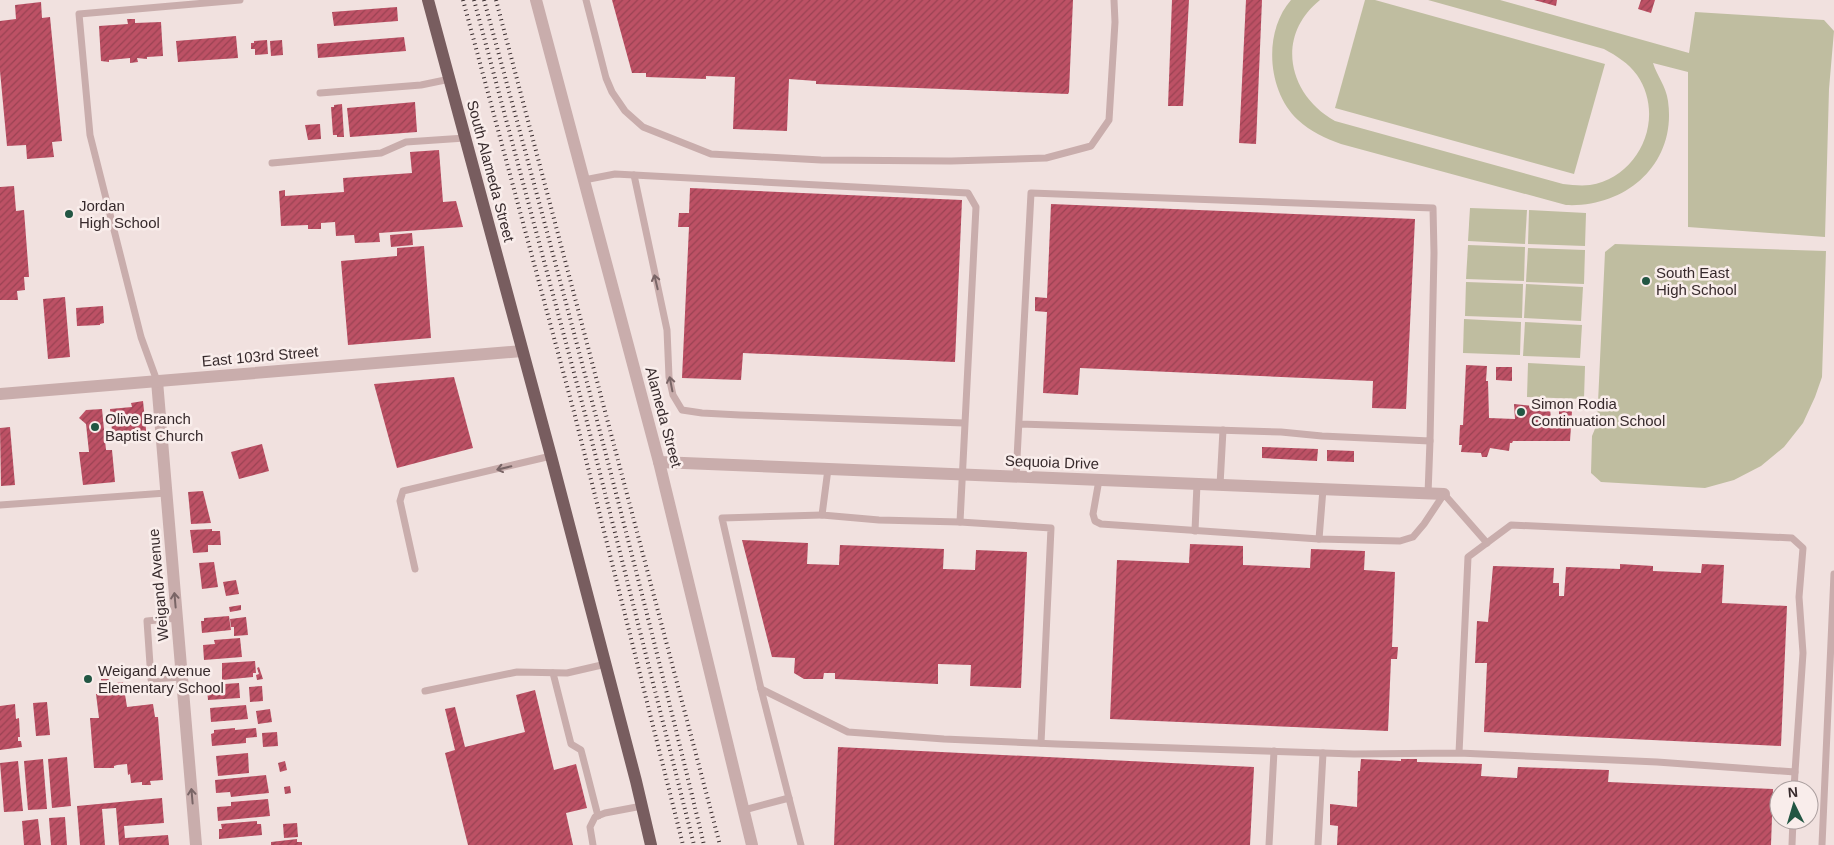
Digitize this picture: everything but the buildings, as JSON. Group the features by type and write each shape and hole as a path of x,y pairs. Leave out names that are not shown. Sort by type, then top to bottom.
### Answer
{"main road":[{"name":"South Alameda Street","path":"428,0 522,351"},
{"path":"522,351 606,664 651,845"}],"street":[{"name":"Alameda Street","path":"536,0 659,462 752,845"},
{"name":"East 103rd Street","path":"0,394 522,351"},
{"name":"Weigand Avenue","path":"157,381 196,845"},
{"name":"Sequoia Drive","path":"659,462 1444,494"}],"lane":[{"path":"157,381 141,337 90,135 79,14 187,2 240,0"},
{"path":"586,0 609,85 625,111 643,127 711,154 821,160 951,161 1046,158 1091,146 1109,120 1116,22 1114,0"},
{"path":"320,93 420,85 450,79"},
{"path":"272,163 381,153 406,142 465,138"},
{"path":"584,180 615,174 968,193 976,206 960,522"},
{"path":"634,175 667,330 669,377 673,395 682,410 702,413 964,423"},
{"path":"1016,477 1031,192 1433,208 1434,253 1428,494"},
{"path":"1019,424 1223,430 1430,441"},
{"path":"1220,485 1223,430"},
{"path":"416,569 400,501 403,492 551,456"},
{"path":"822,515 828,469"},
{"path":"1099,480 1093,514 1095,521 1101,524 1319,539 1400,541 1412,537 1424,524 1444,494 1487,543"},
{"path":"1195,531 1198,484"},
{"path":"1319,539 1323,489"},
{"path":"0,505 166,493"},
{"path":"801,845 761,689 722,518 822,515 879,520 960,522 1050,528 1041,743"},
{"path":"1459,753 1468,557 1511,524 1792,538 1803,548 1799,597 1803,653 1795,780"},
{"path":"1822,845 1834,574"},
{"path":"177,618 147,620 151,679 182,677"},
{"path":"425,691 517,672 567,673 606,664"},
{"path":"553,673 572,744 581,750 598,816"},
{"path":"761,689 848,732 944,739 1041,743 1274,751 1459,753 1657,762 1795,772"},
{"path":"1269,845 1274,751"},
{"path":"1318,845 1323,752"},
{"path":"744,810 789,798"},
{"path":"593,845 590,826 595,817 642,806"},
{"path":"1792,845 1793,830"}],"shaded area":[{"path":"1291,0 1320,0 1306,14 1297,30 1293,47 1293,64 1298,81 1306,96 1319,110 1335,121 1563,184 1580,185 1590,185 1608,180 1623,170 1634,158 1643,143 1648,126 1649,109 1645,91 1634,71 1622,60 1604,49 1428,0 1500,0 1689,53 1695,12 1824,20 1834,31 1829,89 1825,237 1688,227 1688,72 1653,63 1668,101 1669,124 1664,144 1656,162 1643,178 1627,190 1609,199 1588,204 1566,205 1341,144 1329,139 1313,131 1298,120 1280,94 1275,78 1272,61 1276,28 1282,13"},
{"path":"1365,0 1375,0 1605,64 1574,174 1335,108"},
{"path":"1470,208 1527,210 1525,244 1468,241"},
{"path":"1529,210 1586,213 1585,246 1528,244"},
{"path":"1615,244 1826,251 1822,377 1803,423 1784,447 1761,466 1734,480 1705,488 1601,482 1591,473 1592,436 1597,424 1605,252"},
{"path":"1468,245 1525,247 1524,281 1466,279"},
{"path":"1528,248 1585,250 1584,284 1526,282"},
{"path":"1466,282 1523,284 1522,318 1465,316"},
{"path":"1526,284 1583,287 1581,321 1524,318"},
{"path":"1464,319 1521,322 1520,355 1463,353"},
{"path":"1525,322 1582,325 1580,358 1523,356"},
{"path":"1528,363 1585,366 1584,399 1527,397"}],"railway":[{"path":"463,0 574,412 683,845"},
{"path":"474,0 584,410 694,845"},
{"path":"484,0 652,633 704,845"},
{"path":"496,0 720,845"}],"place":[{"name":"Jordan High School","path":"69,214"},
{"name":"South East High School","path":"1646,281"},
{"name":"Simon Rodia Continuation School","path":"1521,412"},
{"name":"Olive Branch Baptist Church","path":"95,427"},
{"name":"Weigand Avenue Elementary School","path":"88,679"}]}
